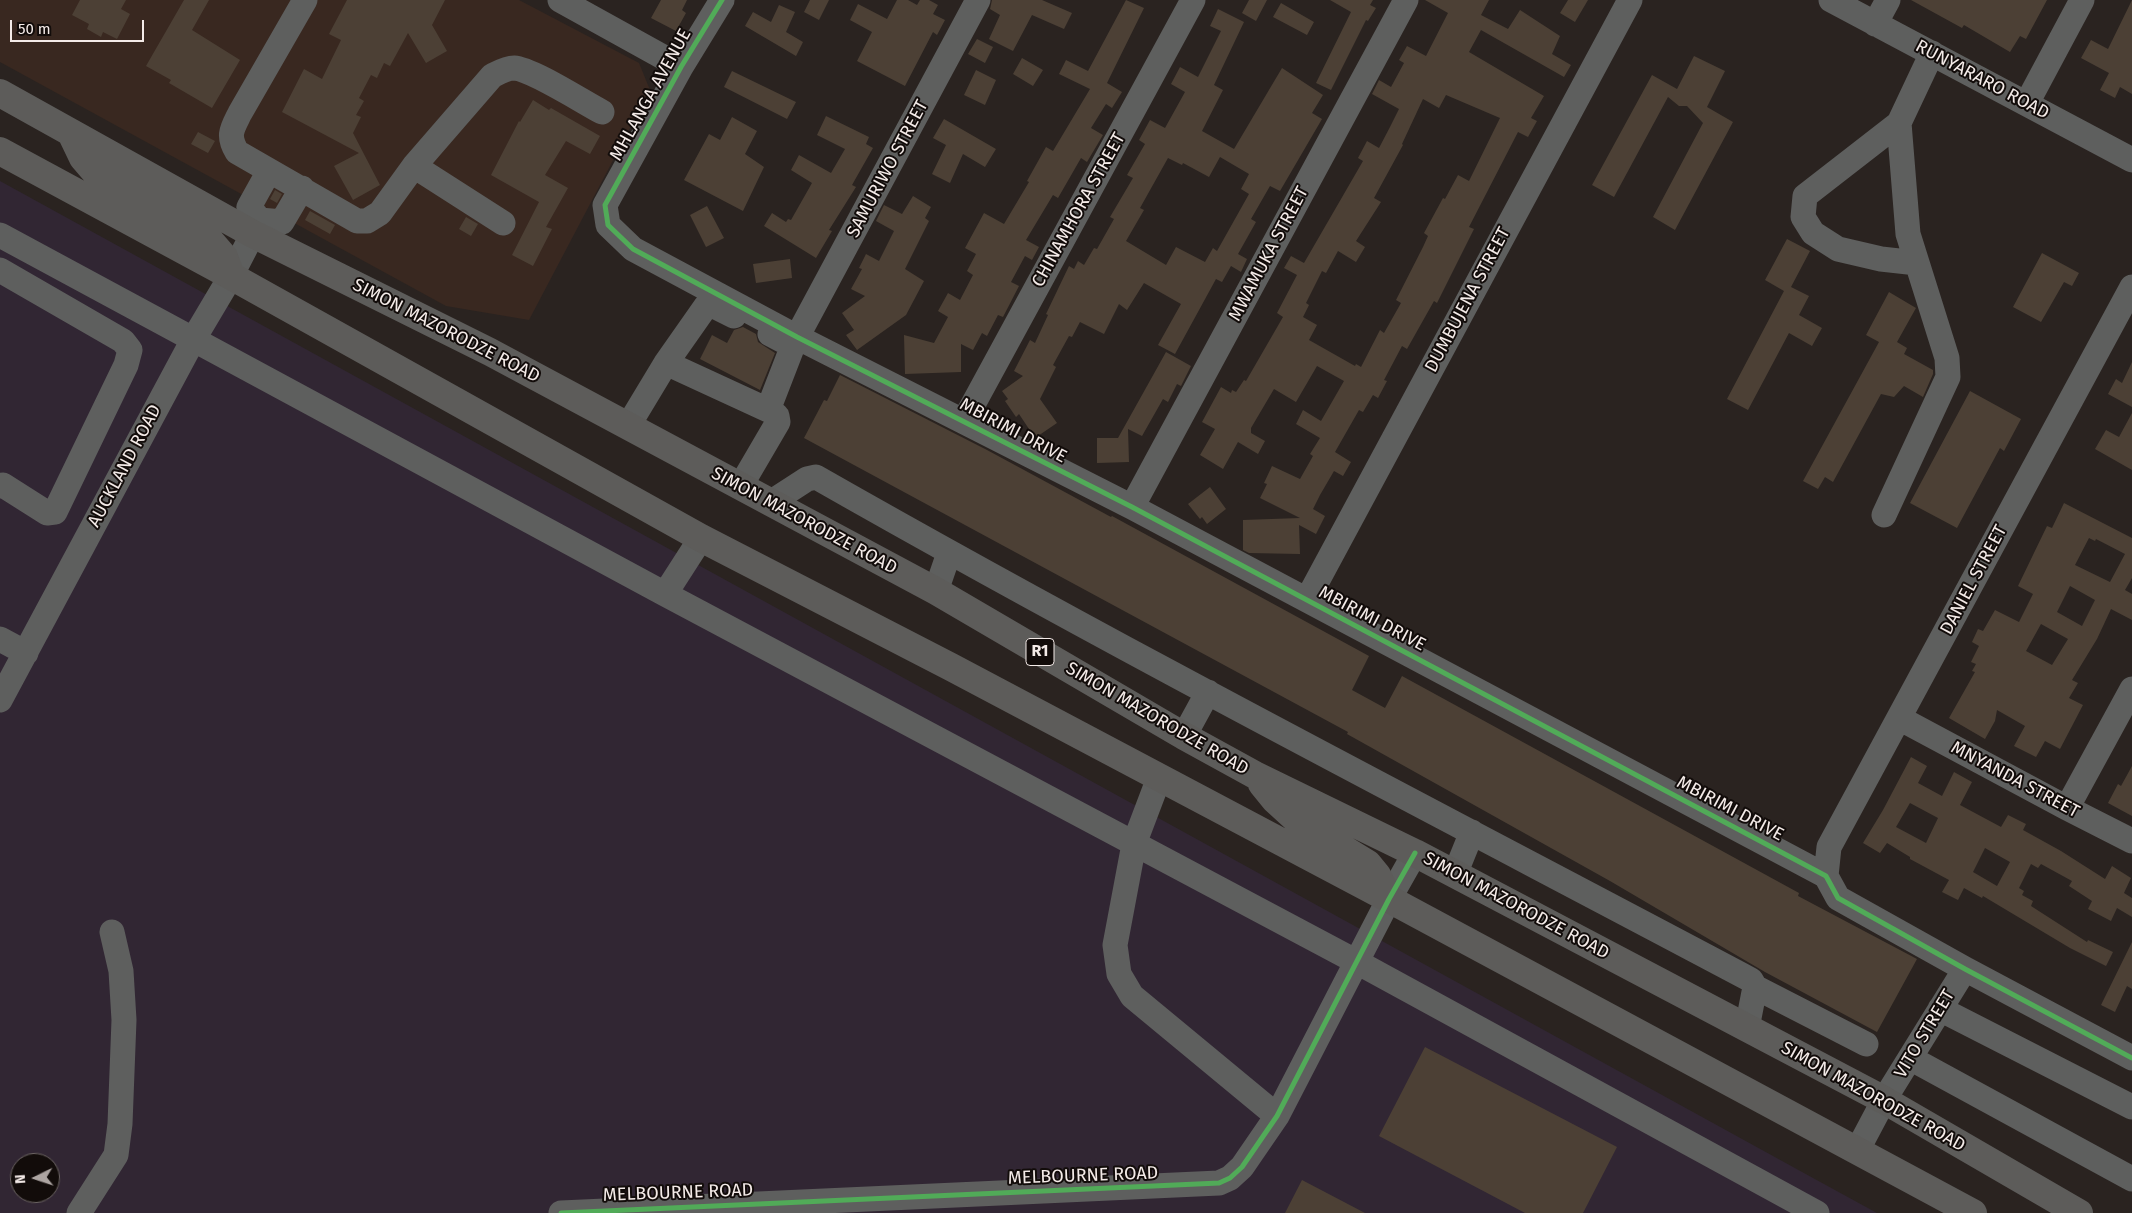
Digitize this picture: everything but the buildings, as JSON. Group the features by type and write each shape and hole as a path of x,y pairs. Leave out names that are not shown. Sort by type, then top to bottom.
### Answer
{"highway":[{"name":"SIMON MAZORODZE ROAD","path":"0,93 71,133 257,227 936,591 1184,736 1255,775 1415,853 1884,1100 2079,1213"},
{"path":"71,133 83,158 102,179 205,235 224,256 231,276"},
{"path":"0,150 231,276 701,538 951,667 1973,1213"},
{"path":"1255,775 1276,800 1298,821 1368,864 1377,875 1388,899"}],"street":[{"path":"305,0 231,130 230,141 237,152 357,221 367,221 380,212 414,166 492,76 505,70 514,68 530,73 602,112"},
{"path":"560,0 681,67"},
{"name":"MHLANGA AVENUE","path":"605,205 681,67 722,0"},
{"name":"SAMURIWO STREET","path":"797,337 978,0"},
{"name":"CHINAMHORA STREET","path":"964,421 1194,0"},
{"name":"MWAMUKA STREET","path":"1132,507 1406,0"},
{"name":"DUMBUJENA STREET","path":"1307,600 1630,0"},
{"name":"RUNYARARO ROAD","path":"1831,0 2132,160"},
{"path":"1875,24 1888,0"},
{"path":"2027,103 2082,0"},
{"path":"1917,263 1881,259 1838,249 1813,233 1803,217 1805,196 1899,123 1932,53"},
{"path":"1884,515 1948,377 1947,358 1908,234 1899,123"},
{"path":"414,166 503,223"},
{"path":"270,171 249,208 257,227 282,222 302,188"},
{"name":"MBIRIMI DRIVE","path":"605,205 608,225 633,250 1051,468 1132,507 1826,876"},
{"name":"AUCKLAND ROAD","path":"0,700 193,340 231,276 257,227"},
{"path":"0,235 665,594 1357,962 1817,1213"},
{"path":"0,270 124,341 130,350 126,365 55,512 47,513 3,485 0,486"},
{"name":"DANIEL STREET","path":"1826,876 1829,847 2132,287"},
{"path":"628,426 666,363 706,306 712,305 792,346 769,409"},
{"path":"666,363 766,410 769,409 777,416 778,422 740,487"},
{"path":"770,503 807,479 816,477 950,553 1208,692 1750,980 1755,988 1866,1044"},
{"path":"665,594 701,538"},
{"path":"936,591 950,553"},
{"path":"0,638 26,653"},
{"path":"2067,808 2132,689"},
{"path":"1184,736 1208,692"},
{"name":"MNYANDA STREET","path":"1899,718 2067,808 2132,840"},
{"path":"1160,778 1134,844 1115,945 1119,974 1132,996 1277,1116"},
{"path":"1455,874 1472,832"},
{"name":"MELBOURNE ROAD","path":"561,1213 1218,1183 1230,1178 1242,1167 1277,1116 1388,899 1415,853"},
{"path":"1826,876 1838,898 1965,969 2132,1058"},
{"path":"79,1213 116,1155 120,1124 124,1020 121,971 112,932"},
{"name":"VITO STREET","path":"1857,1151 1884,1100 1965,969"},
{"path":"1747,1028 1755,988"},
{"path":"1940,1009 2132,1107"},
{"path":"1910,1058 2132,1179"}],"shaded area":[{"path":"0,0 519,0 639,63 650,90 529,320 446,306 0,62"},
{"path":"0,181 1877,1213 0,1213"}],"cycle path":[{"path":"722,0 681,67 605,205 608,225 633,249 797,337 1132,507 1826,876 1838,898 1965,969 2132,1058"},
{"path":"561,1213 1219,1183 1230,1178 1242,1167 1277,1116 1389,899 1415,853"}]}
